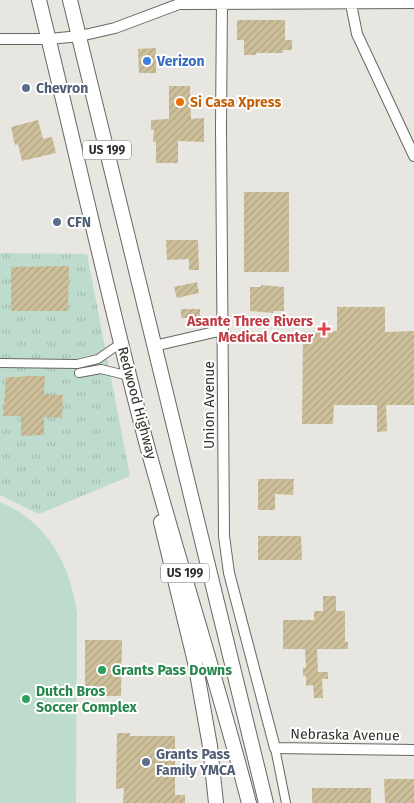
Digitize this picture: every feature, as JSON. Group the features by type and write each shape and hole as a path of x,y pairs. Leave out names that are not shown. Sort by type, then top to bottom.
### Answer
{"highway":[{"name":"Redwood Highway","path":"39,0 129,376 249,803"},
{"name":"Redwood Highway","path":"70,0 266,803"},
{"path":"146,440 152,483 195,662 210,746 216,803"}],"street":[{"path":"0,39 49,39 80,36 115,28 180,4 222,2 414,3"},
{"name":"Union Avenue","path":"222,2 221,137 224,536 229,573 276,748 286,803"},
{"path":"350,2 357,34 414,156"},
{"path":"154,346 223,330"},
{"path":"0,363 77,364 98,359 121,343"},
{"path":"79,373 101,369 129,376"},
{"name":"Nebraska Avenue","path":"276,748 414,750"}],"green space":[{"path":"0,253 87,254 130,476 39,514 0,495"},
{"name":"Dutch Bros Soccer Complex","path":"0,502 17,510 43,533 54,547 62,562 74,596 77,614 76,803 0,803"}],"building":[{"path":"237,20 285,20 285,40 292,40 292,50 283,50 283,53 244,55 244,40 237,40"},
{"name":"Verizon","path":"156,48 156,73 139,73 138,49"},
{"path":"169,86 190,86 191,119 204,118 204,142 178,141 178,163 156,163 156,142 153,142 154,130 151,130 151,120 169,119"},
{"path":"38,120 43,139 52,137 56,153 22,161 18,144 15,145 11,127"},
{"path":"244,192 289,192 289,272 244,272"},
{"path":"166,240 198,240 199,270 189,270 189,259 167,260"},
{"path":"69,266 68,311 11,311 11,267"},
{"path":"197,282 199,293 177,298 174,287"},
{"path":"261,285 284,287 284,311 273,311 273,313 250,311 250,287 261,287"},
{"path":"337,307 385,307 385,332 414,331 414,405 386,405 387,431 377,432 377,405 334,405 333,424 302,424 303,332 337,331"},
{"path":"181,309 200,309 200,318 181,318"},
{"path":"45,376 44,394 63,395 62,418 44,417 44,435 21,436 21,416 3,416 6,377"},
{"path":"258,479 294,479 293,495 275,494 275,510 258,510"},
{"path":"258,536 301,536 302,560 258,560"},
{"path":"323,596 336,596 336,611 345,611 345,642 348,642 348,649 317,649 318,672 328,672 328,679 322,679 323,698 314,698 313,685 306,686 306,676 303,676 303,668 306,668 305,649 283,649 283,620 314,620 314,611 323,611"},
{"path":"85,640 122,640 121,696 85,696"},
{"name":"Grants Pass Family YMCA","path":"117,733 130,733 130,736 175,736 175,795 185,795 185,803 123,803 124,788 116,789"},
{"path":"384,779 414,779 414,803 385,803"},
{"path":"312,788 371,788 371,803 312,803"}],"place":[{"name":"Verizon","path":"147,61"},
{"name":"Chevron","path":"26,88"},
{"name":"Si Casa Xpress","path":"180,102"},
{"name":"CFN","path":"57,222"},
{"name":"Asante Three Rivers Medical Center","path":"324,329"},
{"name":"Grants Pass Downs","path":"102,670"},
{"name":"Dutch Bros Soccer Complex","path":"26,699"},
{"name":"Grants Pass Family YMCA","path":"146,762"}]}
